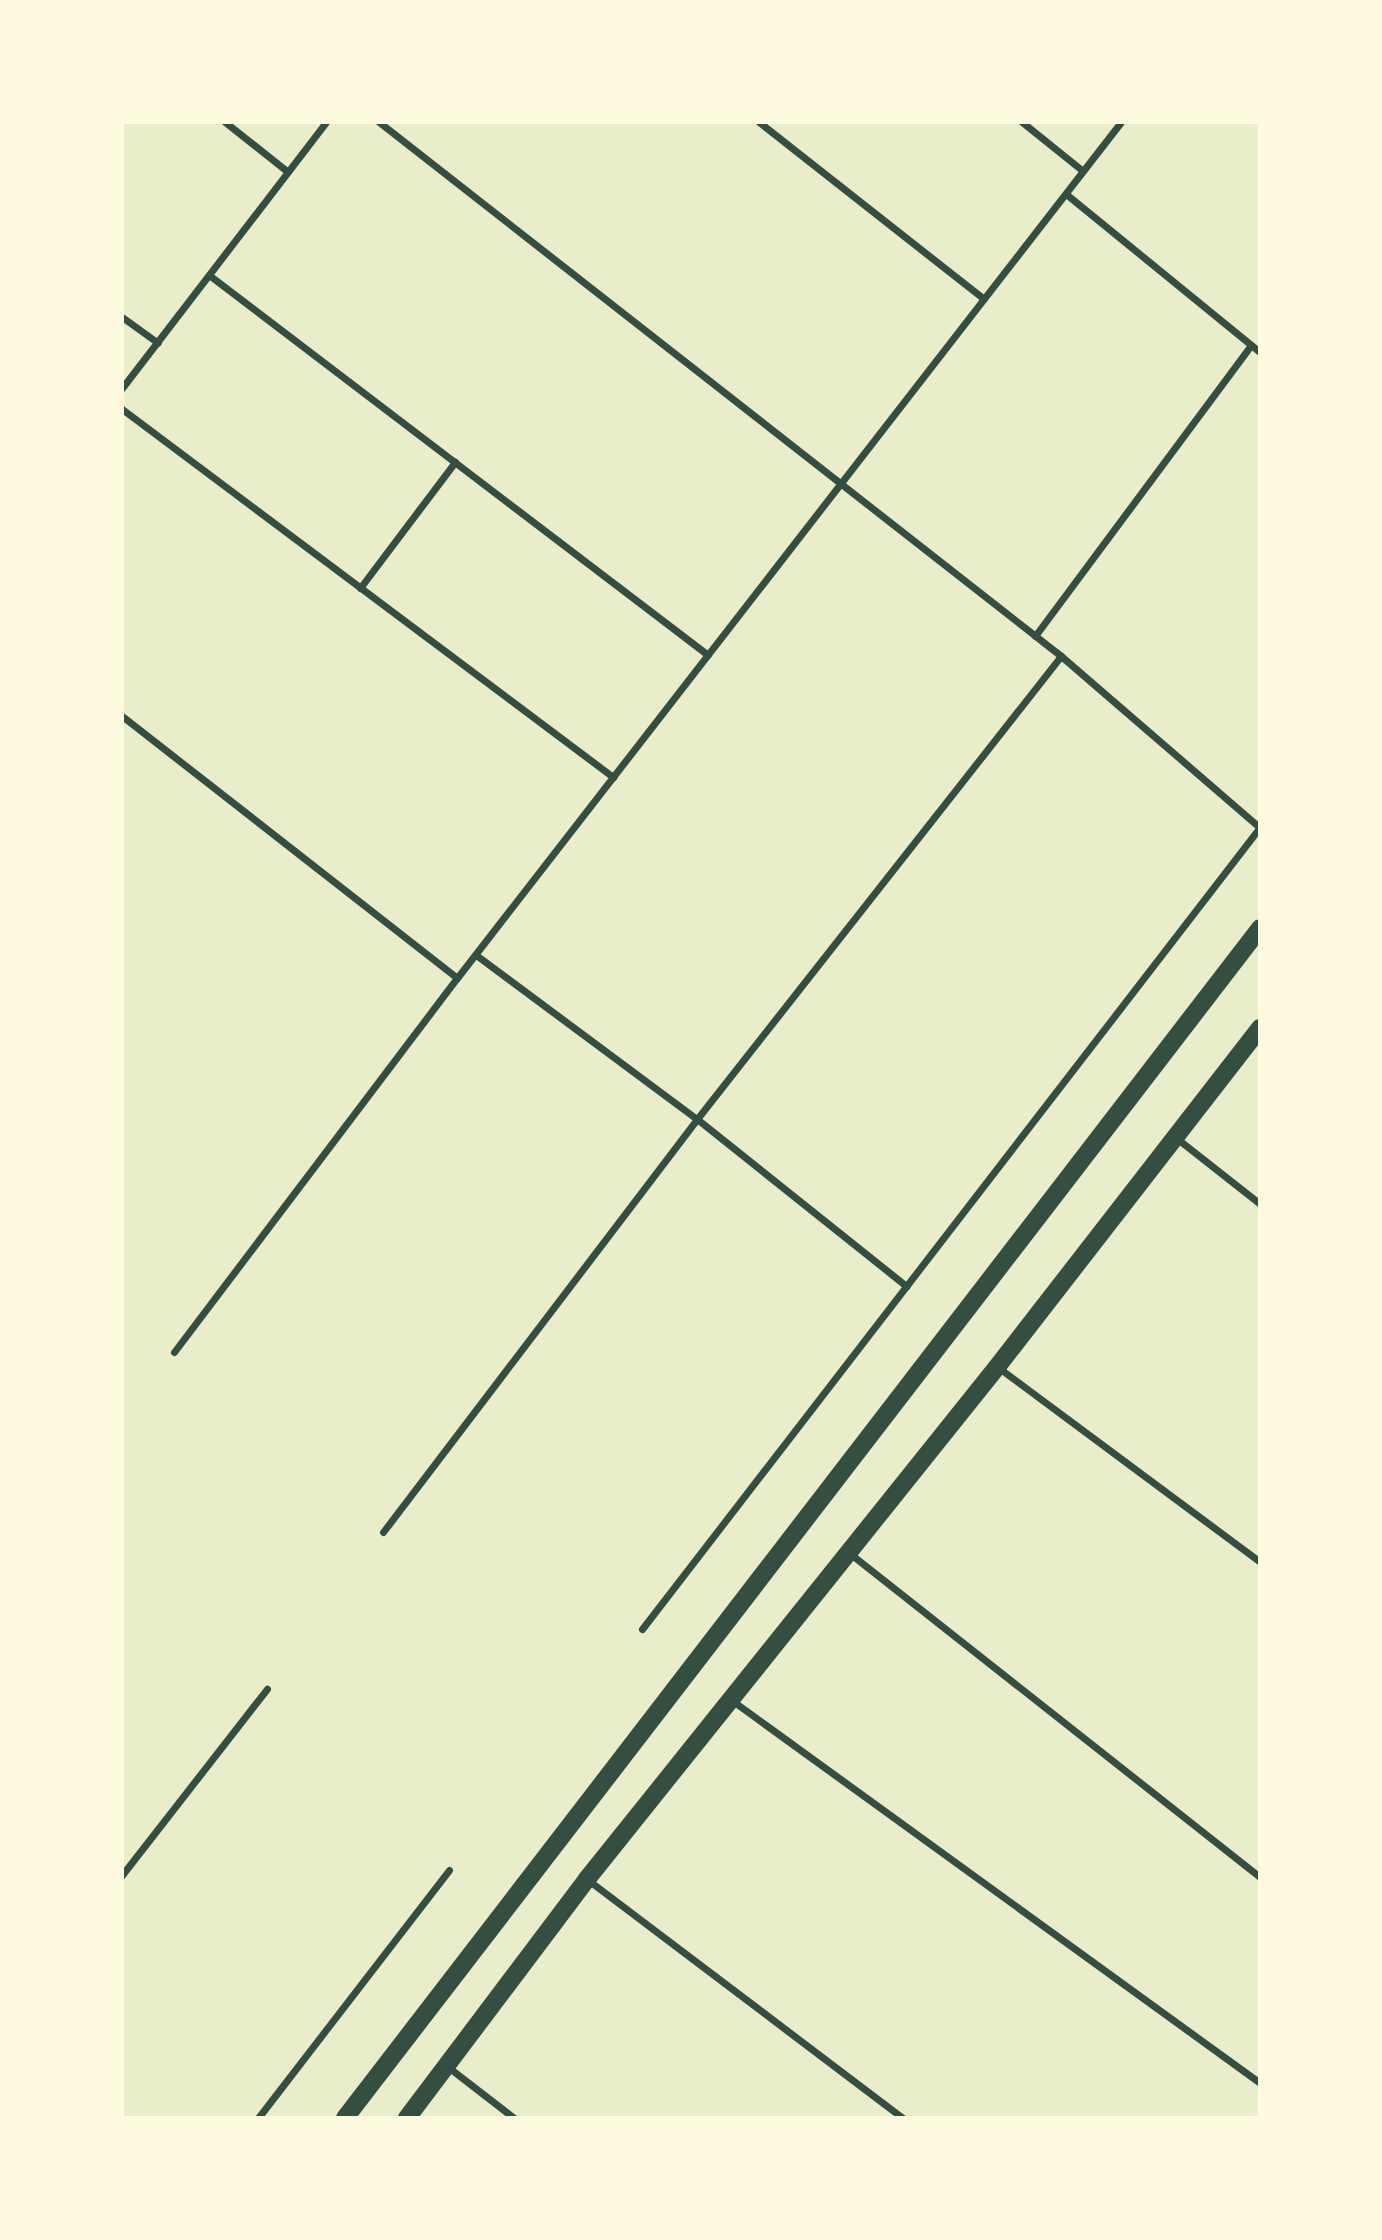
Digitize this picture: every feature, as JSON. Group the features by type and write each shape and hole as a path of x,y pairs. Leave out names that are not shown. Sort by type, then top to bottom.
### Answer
{"main road":[{"path":"345,2118 1259,928"},
{"path":"407,2118 587,1879 729,1698 997,1367 1259,1028"}],"street":[{"path":"225,122 288,172"},
{"path":"122,388 326,122"},
{"path":"379,122 1061,656 1259,827 642,1629"},
{"path":"759,122 984,299"},
{"path":"1023,122 1083,171"},
{"path":"174,1352 457,978 1121,122"},
{"path":"1066,194 1259,352"},
{"path":"209,275 708,655"},
{"path":"122,317 158,343"},
{"path":"1035,636 1251,345"},
{"path":"122,409 613,777"},
{"path":"360,588 455,462"},
{"path":"383,1532 697,1119 1061,656"},
{"path":"122,716 457,978"},
{"path":"476,954 697,1119 906,1286"},
{"path":"1175,1137 1259,1204"},
{"path":"997,1367 1259,1562"},
{"path":"847,1552 1259,1877"},
{"path":"122,1875 267,1689"},
{"path":"729,1698 1259,2082"},
{"path":"258,2118 449,1870"},
{"path":"587,1879 904,2118"},
{"path":"446,2066 514,2118"}]}
